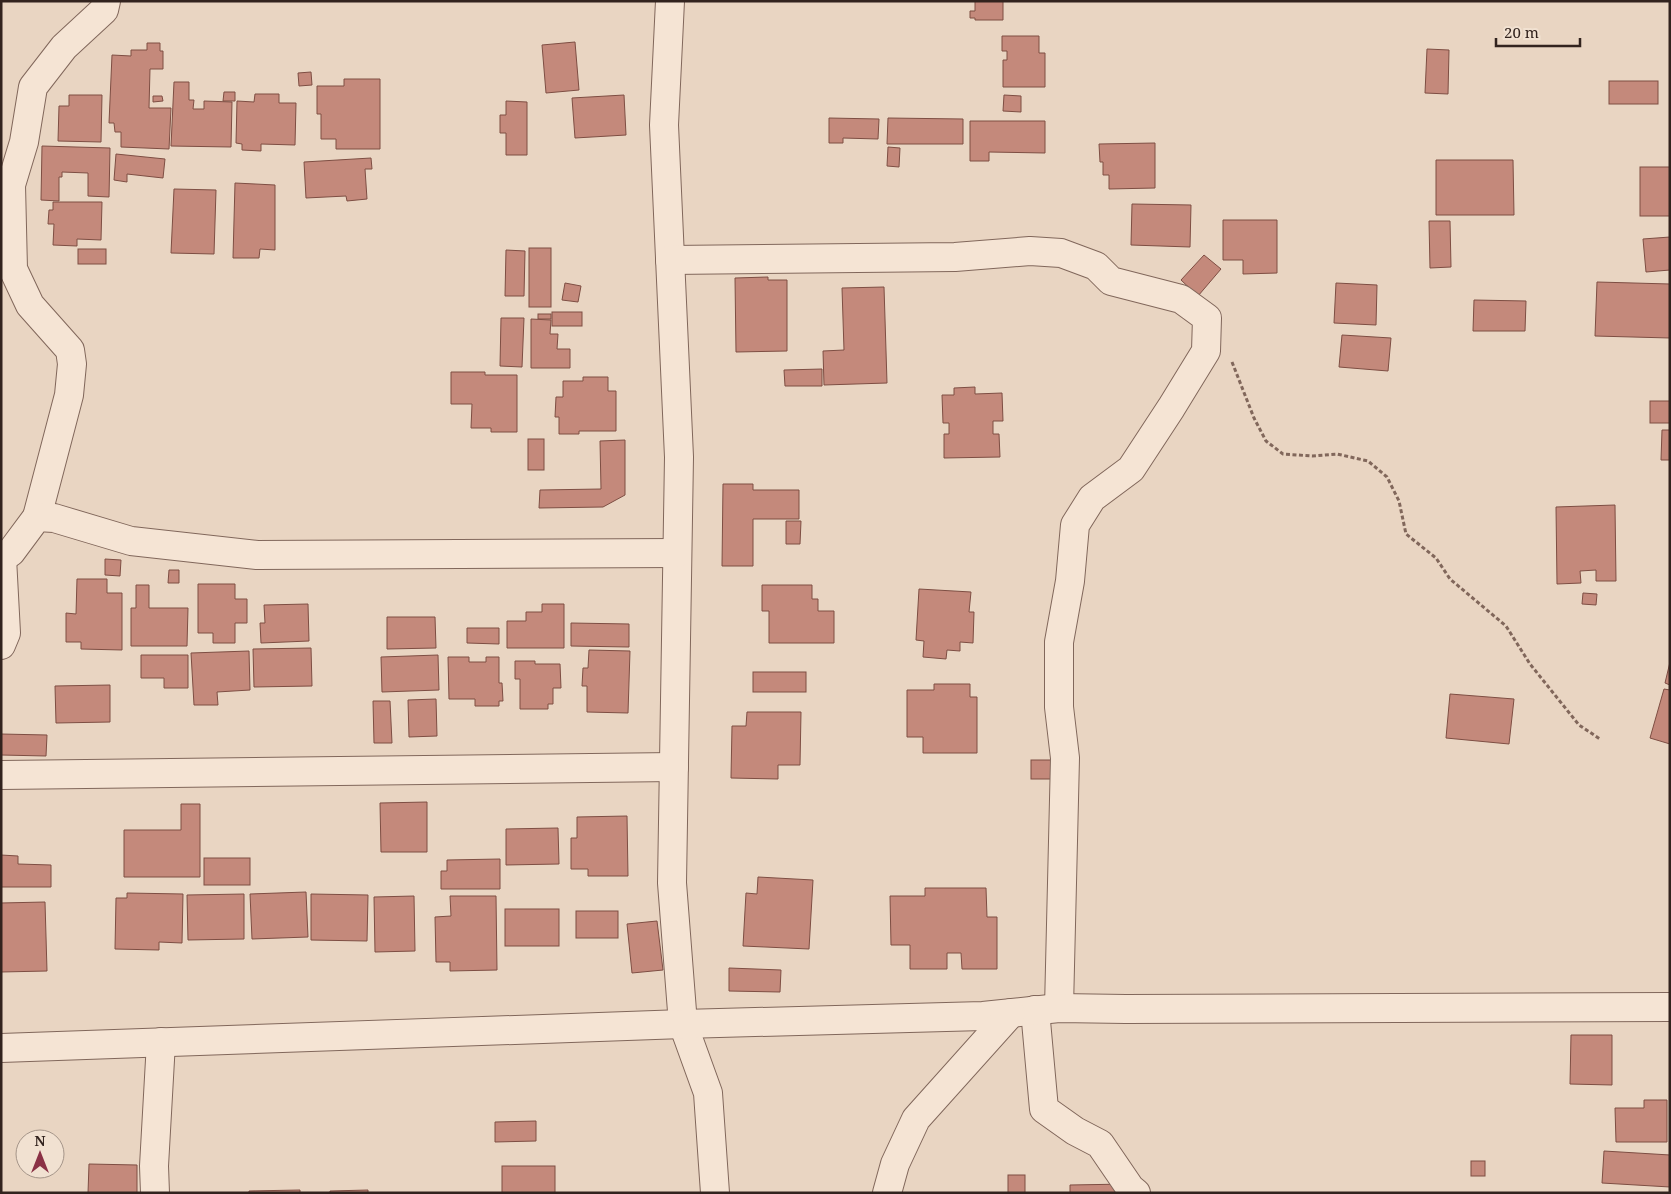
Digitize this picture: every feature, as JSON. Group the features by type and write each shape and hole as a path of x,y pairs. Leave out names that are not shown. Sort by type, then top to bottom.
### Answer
{"street":[{"path":"1,645 6,633 2,558 12,552 37,517 69,395 72,364 70,350 30,305 13,269 12,186 24,142 33,87 64,47 104,10 106,1"},
{"path":"670,1 664,125 679,457 672,882 684,1024 708,1093 716,1193"},
{"path":"670,260 955,257 1030,251 1061,253 1096,266 1111,281 1181,298 1207,318 1206,351 1171,408 1131,469 1092,498 1075,525 1070,581 1058,642 1058,707 1065,758 1035,1010 1044,1109 1100,1144 1130,1188 1136,1193"},
{"path":"37,517 54,518 131,541 257,555 678,554"},
{"path":"1,775 674,767"},
{"path":"1,1048 684,1024 983,1016 1035,1010 1670,1007"},
{"path":"888,1193 895,1164 916,1119 1035,1010"},
{"path":"155,1193 154,1166 161,1042"}],"path":[{"path":"1230,358 1254,418 1266,441 1283,454 1312,456 1337,454 1368,461 1387,478 1399,501 1406,534 1436,558 1450,579 1506,626 1530,664 1578,725 1600,739"}],"building":[{"path":"975,1 1003,1 1003,20 975,20 975,18 970,18 970,11 975,11"},
{"path":"1002,36 1039,36 1039,53 1045,53 1045,87 1003,87 1003,60 1007,60 1007,51 1002,51"},
{"path":"575,42 579,90 546,93 542,45"},
{"path":"147,43 160,43 160,51 163,51 163,69 150,69 149,108 171,108 169,149 121,147 121,132 115,132 114,123 109,123 112,55 131,56 131,50 147,50"},
{"path":"1427,49 1449,50 1448,94 1425,93"},
{"path":"311,72 312,85 299,86 298,73"},
{"path":"344,79 380,79 380,149 336,149 336,139 321,139 321,114 317,114 317,86 344,86"},
{"path":"1609,81 1658,81 1658,104 1609,104"},
{"path":"174,82 189,82 189,100 194,100 193,109 204,109 204,101 232,102 231,147 171,146"},
{"path":"224,92 235,92 235,101 223,101"},
{"path":"255,94 279,94 279,103 296,103 295,145 261,144 261,151 242,150 242,144 236,143 237,101 254,102"},
{"path":"69,95 102,95 101,142 58,141 59,106 69,106"},
{"path":"624,95 626,135 575,138 572,98"},
{"path":"1004,95 1021,96 1021,112 1003,111"},
{"path":"153,96 162,96 163,101 153,102"},
{"path":"506,101 527,102 527,155 506,155 506,133 500,133 500,115 506,115"},
{"path":"829,118 879,119 878,139 843,138 843,143 829,143"},
{"path":"888,118 963,119 963,144 887,144"},
{"path":"970,121 1045,121 1045,153 989,152 989,161 970,161"},
{"path":"1155,143 1155,188 1109,189 1109,175 1103,175 1103,162 1100,162 1099,144"},
{"path":"42,146 110,148 109,197 88,196 88,173 62,172 62,177 59,177 59,201 41,200"},
{"path":"888,147 900,148 899,167 887,166"},
{"path":"116,154 165,159 163,178 127,174 127,182 114,180"},
{"path":"371,158 372,169 365,169 367,199 347,201 346,196 306,198 304,162"},
{"path":"1436,160 1513,160 1514,215 1436,215"},
{"path":"1640,167 1670,167 1670,216 1640,216"},
{"path":"235,183 275,185 275,250 260,249 259,258 233,258"},
{"path":"174,189 216,190 214,254 171,253"},
{"path":"53,202 102,202 101,240 77,239 77,246 53,245 54,224 48,224 49,210 53,210"},
{"path":"1132,204 1191,205 1190,247 1131,245"},
{"path":"1223,220 1277,220 1277,273 1243,274 1243,260 1223,260"},
{"path":"1429,221 1450,221 1451,267 1430,268"},
{"path":"1670,237 1670,270 1646,272 1643,239"},
{"path":"529,248 551,248 551,307 529,307"},
{"path":"78,249 106,249 106,264 78,264"},
{"path":"506,250 525,251 524,296 505,296"},
{"path":"1204,255 1221,269 1198,296 1181,280"},
{"path":"768,277 768,280 787,280 787,351 736,352 735,278"},
{"path":"1597,282 1670,284 1670,338 1595,336"},
{"path":"565,283 581,286 578,302 562,300"},
{"path":"1336,283 1377,285 1376,325 1334,323"},
{"path":"884,287 887,383 824,385 823,351 844,350 842,288"},
{"path":"1474,300 1526,301 1525,331 1473,331"},
{"path":"552,312 582,312 582,326 552,326"},
{"path":"538,314 551,314 551,319 538,319"},
{"path":"501,318 524,318 522,367 500,366"},
{"path":"531,319 551,320 550,334 558,334 557,349 570,349 570,368 531,368"},
{"path":"1342,335 1391,338 1388,371 1339,367"},
{"path":"822,369 822,386 785,386 784,370"},
{"path":"451,372 485,372 485,375 517,375 517,432 491,432 491,428 471,428 472,404 451,404"},
{"path":"583,377 608,377 608,391 616,391 616,431 579,431 579,434 559,434 559,417 555,417 556,397 563,397 563,381 583,381"},
{"path":"975,387 975,394 1002,393 1003,421 993,421 993,434 999,434 1000,457 944,458 944,434 949,434 949,423 943,423 942,395 954,395 954,388"},
{"path":"1650,401 1670,401 1670,423 1650,423"},
{"path":"1662,430 1670,430 1670,460 1661,460"},
{"path":"528,439 544,439 544,470 528,470"},
{"path":"625,440 625,495 603,507 539,508 540,490 601,489 600,441"},
{"path":"723,484 753,484 753,490 799,490 799,519 753,519 753,566 722,566"},
{"path":"1615,505 1616,581 1596,581 1596,570 1580,571 1581,583 1557,584 1556,507"},
{"path":"786,521 801,521 800,544 786,544"},
{"path":"105,559 121,560 120,576 105,575"},
{"path":"169,570 179,570 179,583 168,583"},
{"path":"77,579 107,579 107,593 122,593 122,650 81,649 81,642 66,642 66,613 76,614"},
{"path":"198,584 235,584 235,599 247,599 247,623 235,623 235,643 213,643 213,633 198,633"},
{"path":"136,585 149,585 149,608 188,608 187,646 131,646 131,608 136,608"},
{"path":"762,585 812,585 812,599 818,599 818,611 834,611 834,643 769,643 769,611 762,611"},
{"path":"919,589 971,592 969,612 974,612 973,643 960,642 960,651 947,650 946,659 923,657 924,641 916,640"},
{"path":"1583,593 1597,594 1596,605 1582,604"},
{"path":"308,604 309,641 261,643 260,623 265,623 264,605"},
{"path":"542,604 564,604 564,648 507,648 507,621 526,621 526,612 542,612"},
{"path":"387,617 435,617 436,648 387,649"},
{"path":"571,623 629,624 629,647 571,646"},
{"path":"467,628 499,628 499,644 467,643"},
{"path":"311,648 312,686 254,687 253,649"},
{"path":"589,650 630,651 628,713 587,712 587,686 582,686 583,668 588,668"},
{"path":"249,651 250,690 217,692 218,705 194,705 191,653"},
{"path":"141,655 188,655 188,688 164,688 164,678 141,678"},
{"path":"438,655 439,690 382,692 381,657"},
{"path":"448,657 469,657 469,662 486,662 486,657 499,657 499,683 502,683 503,701 499,701 499,706 475,706 475,699 449,699"},
{"path":"515,661 535,661 535,664 560,664 561,688 553,688 553,704 548,704 548,709 520,709 520,679 515,679"},
{"path":"1670,662 1670,685 1665,683"},
{"path":"753,672 806,672 806,692 753,692"},
{"path":"934,684 970,684 970,697 977,697 977,753 923,753 923,737 907,737 907,690 934,690"},
{"path":"110,685 110,722 56,723 55,686"},
{"path":"1664,689 1670,690 1670,744 1650,738"},
{"path":"1450,694 1514,699 1509,744 1446,738"},
{"path":"436,699 437,736 409,737 408,700"},
{"path":"373,701 390,701 392,743 374,743"},
{"path":"747,712 801,712 800,765 778,765 778,779 731,778 732,726 746,726"},
{"path":"1,734 47,735 46,756 1,755"},
{"path":"1031,760 1058,760 1058,779 1031,779"},
{"path":"427,802 427,852 381,852 380,803"},
{"path":"181,804 200,804 200,877 124,877 124,830 181,830"},
{"path":"627,816 628,876 588,876 588,869 571,869 571,838 577,838 577,817"},
{"path":"558,828 559,864 506,865 506,829"},
{"path":"1,855 18,856 18,864 51,865 51,887 1,887"},
{"path":"204,858 250,858 250,885 204,885"},
{"path":"500,859 500,889 441,889 441,871 447,871 447,860"},
{"path":"758,877 813,880 809,949 743,946 746,893 757,894"},
{"path":"925,888 986,888 987,917 997,917 997,969 962,969 961,953 947,953 947,969 910,969 910,945 891,945 890,896 925,896"},
{"path":"306,892 308,937 252,939 250,894"},
{"path":"127,893 183,894 182,943 159,942 159,950 115,949 116,898 127,898"},
{"path":"244,894 244,939 188,940 187,895"},
{"path":"311,894 368,895 367,941 311,940"},
{"path":"414,896 415,951 375,952 374,897"},
{"path":"450,896 496,896 497,970 450,971 450,962 436,962 435,917 451,916"},
{"path":"45,902 47,971 1,972 1,903"},
{"path":"505,909 559,909 559,946 505,946"},
{"path":"576,911 618,911 618,938 576,938"},
{"path":"657,921 663,970 632,973 627,924"},
{"path":"729,968 781,970 780,992 729,991"},
{"path":"1571,1035 1612,1035 1612,1085 1570,1084"},
{"path":"1644,1100 1667,1100 1667,1142 1616,1142 1615,1108 1644,1108"},
{"path":"536,1121 536,1141 495,1142 495,1122"},
{"path":"1604,1151 1670,1155 1670,1187 1602,1183"},
{"path":"1471,1161 1485,1161 1485,1176 1471,1176"},
{"path":"89,1164 137,1165 137,1193 88,1193"},
{"path":"502,1166 555,1166 555,1193 502,1193"},
{"path":"1008,1175 1025,1175 1025,1193 1008,1193"},
{"path":"1127,1184 1127,1193 1070,1193 1070,1185"},
{"path":"300,1190 300,1193 249,1193 249,1191"},
{"path":"368,1190 368,1193 330,1193 330,1191"}]}
